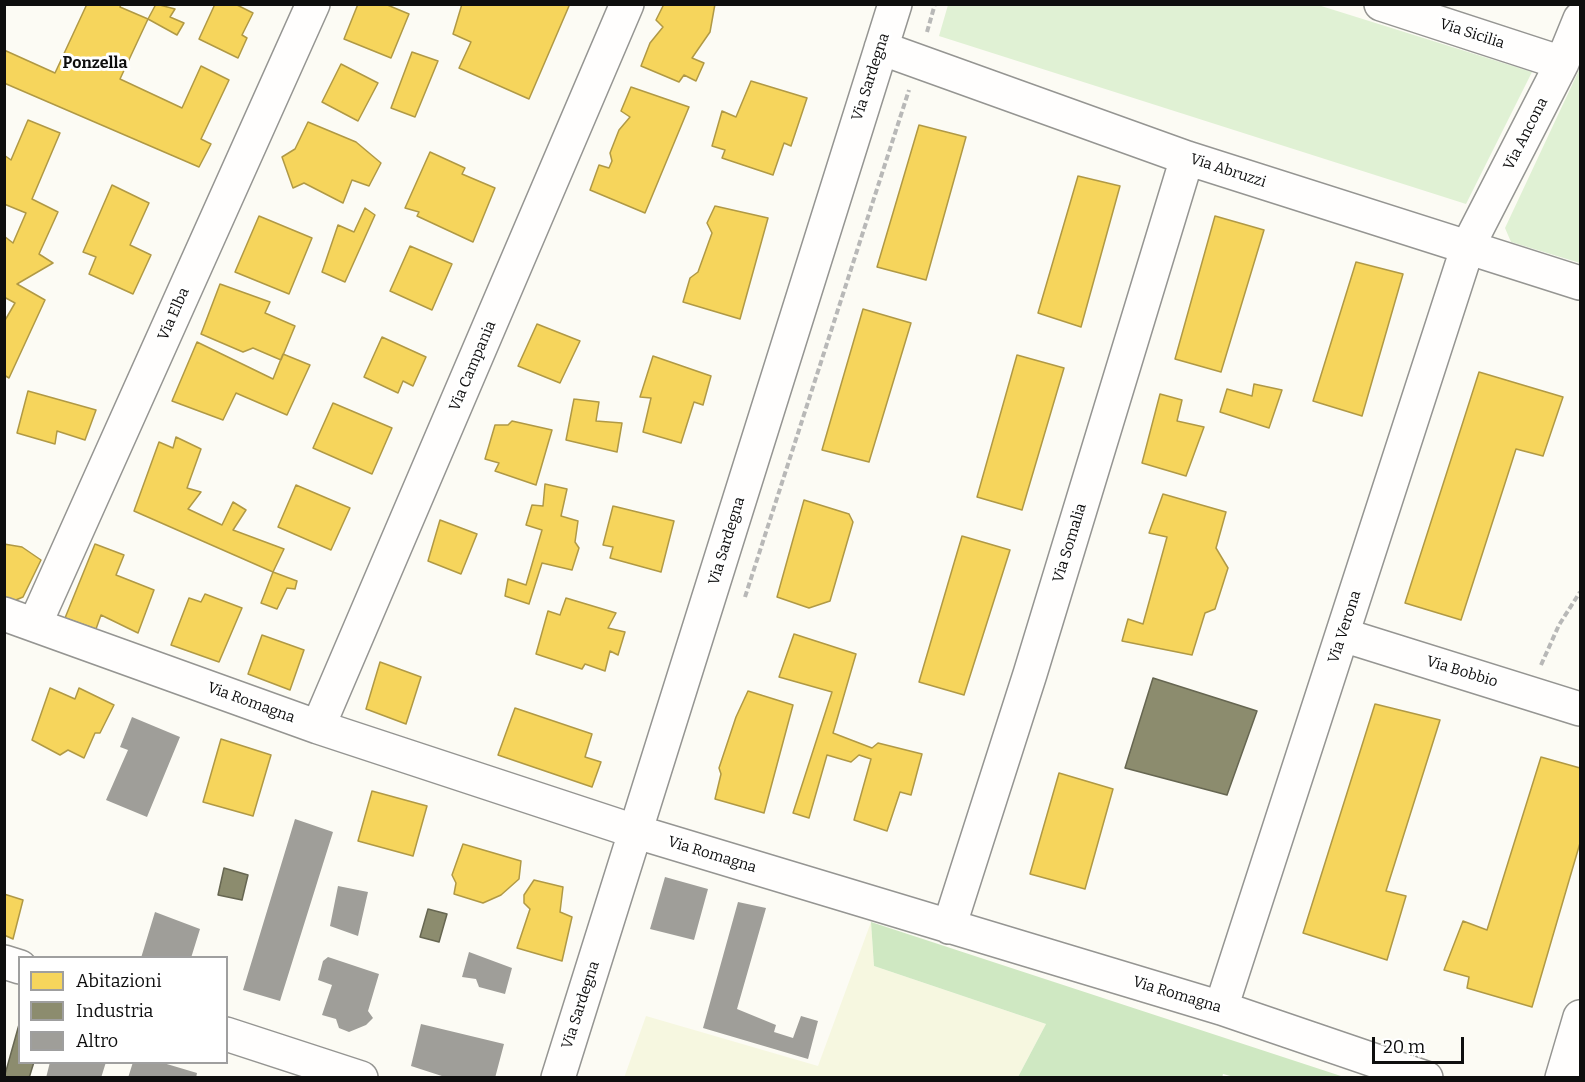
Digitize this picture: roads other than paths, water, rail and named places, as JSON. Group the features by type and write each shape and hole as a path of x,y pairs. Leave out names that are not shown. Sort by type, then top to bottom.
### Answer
{"street":[{"name":"Via Elba","path":"35,624 313,4"},
{"name":"Via Campania","path":"318,727 627,4"},
{"name":"Via Sardegna","path":"558,1077 652,837 880,48 895,4"},
{"name":"Via Sicilia","path":"1381,4 1562,63"},
{"name":"Via Ancona","path":"1468,246 1562,63 1581,19"},
{"name":"Via Abruzzi","path":"880,48 919,60 1187,158 1581,283"},
{"name":"Via Somalia","path":"949,927 1030,674 1187,158"},
{"name":"Via Verona","path":"1221,1008 1468,246"},
{"name":"Via Romagna","path":"4,614 318,727 652,837 1221,1008 1426,1077"},
{"name":"Via Bobbio","path":"1343,635 1581,709"},
{"path":"1562,1077 1581,1017"},
{"path":"228,1035 361,1077"}],"district":[{"name":"Ponzella","path":"95,64"}]}
